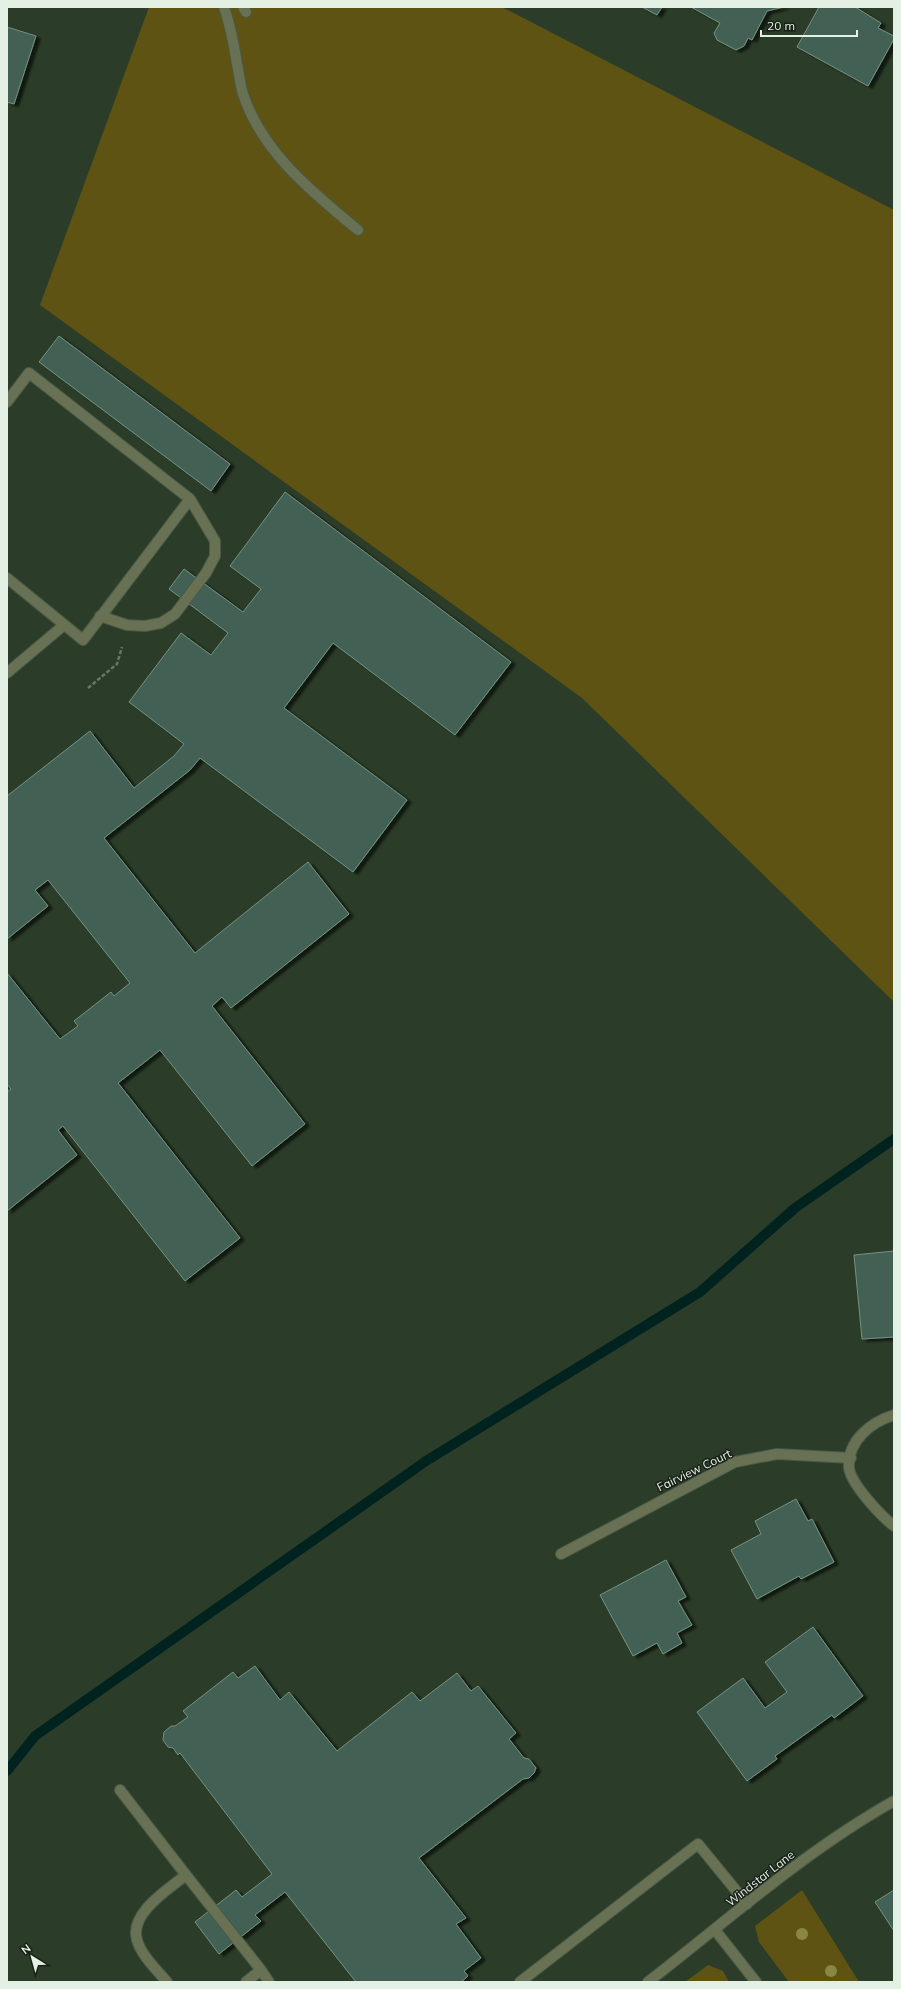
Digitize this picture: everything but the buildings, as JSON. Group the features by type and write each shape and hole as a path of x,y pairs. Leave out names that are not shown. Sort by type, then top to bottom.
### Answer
{"street":[{"path":"224,7 234,43 243,93 259,130 280,158 303,182 358,230"},
{"path":"7,402 29,373 190,499 215,541 216,556 206,573 175,614 161,623 145,626 127,625 100,616"},
{"path":"7,578 83,640 190,499"},
{"path":"7,673 64,625"},
{"path":"894,1415 880,1419 863,1432 852,1449 849,1469 860,1490 879,1513 894,1526"},
{"name":"Fairview Court","path":"561,1554 735,1462 777,1454 851,1458"},
{"path":"120,1790 270,1982"},
{"name":"Windstar Lane","path":"648,1982 747,1904 839,1835 894,1801"},
{"path":"520,1982 698,1844 747,1904"},
{"path":"167,1982 141,1950 136,1939 137,1925 144,1910 186,1875"},
{"path":"715,1930 756,1982"},
{"path":"246,1982 260,1970"}],"path":[{"path":"88,688 117,664 124,641"}],"shaded area":[{"path":"149,7 502,7 894,210 894,1002 582,698 40,305"},
{"path":"802,1890 859,1982 789,1982 759,1942 755,1926"},
{"path":"708,1965 723,1971 729,1982 685,1982"}],"waterway":[{"path":"7,1771 35,1736 426,1461 700,1292 795,1208 894,1139"}]}
